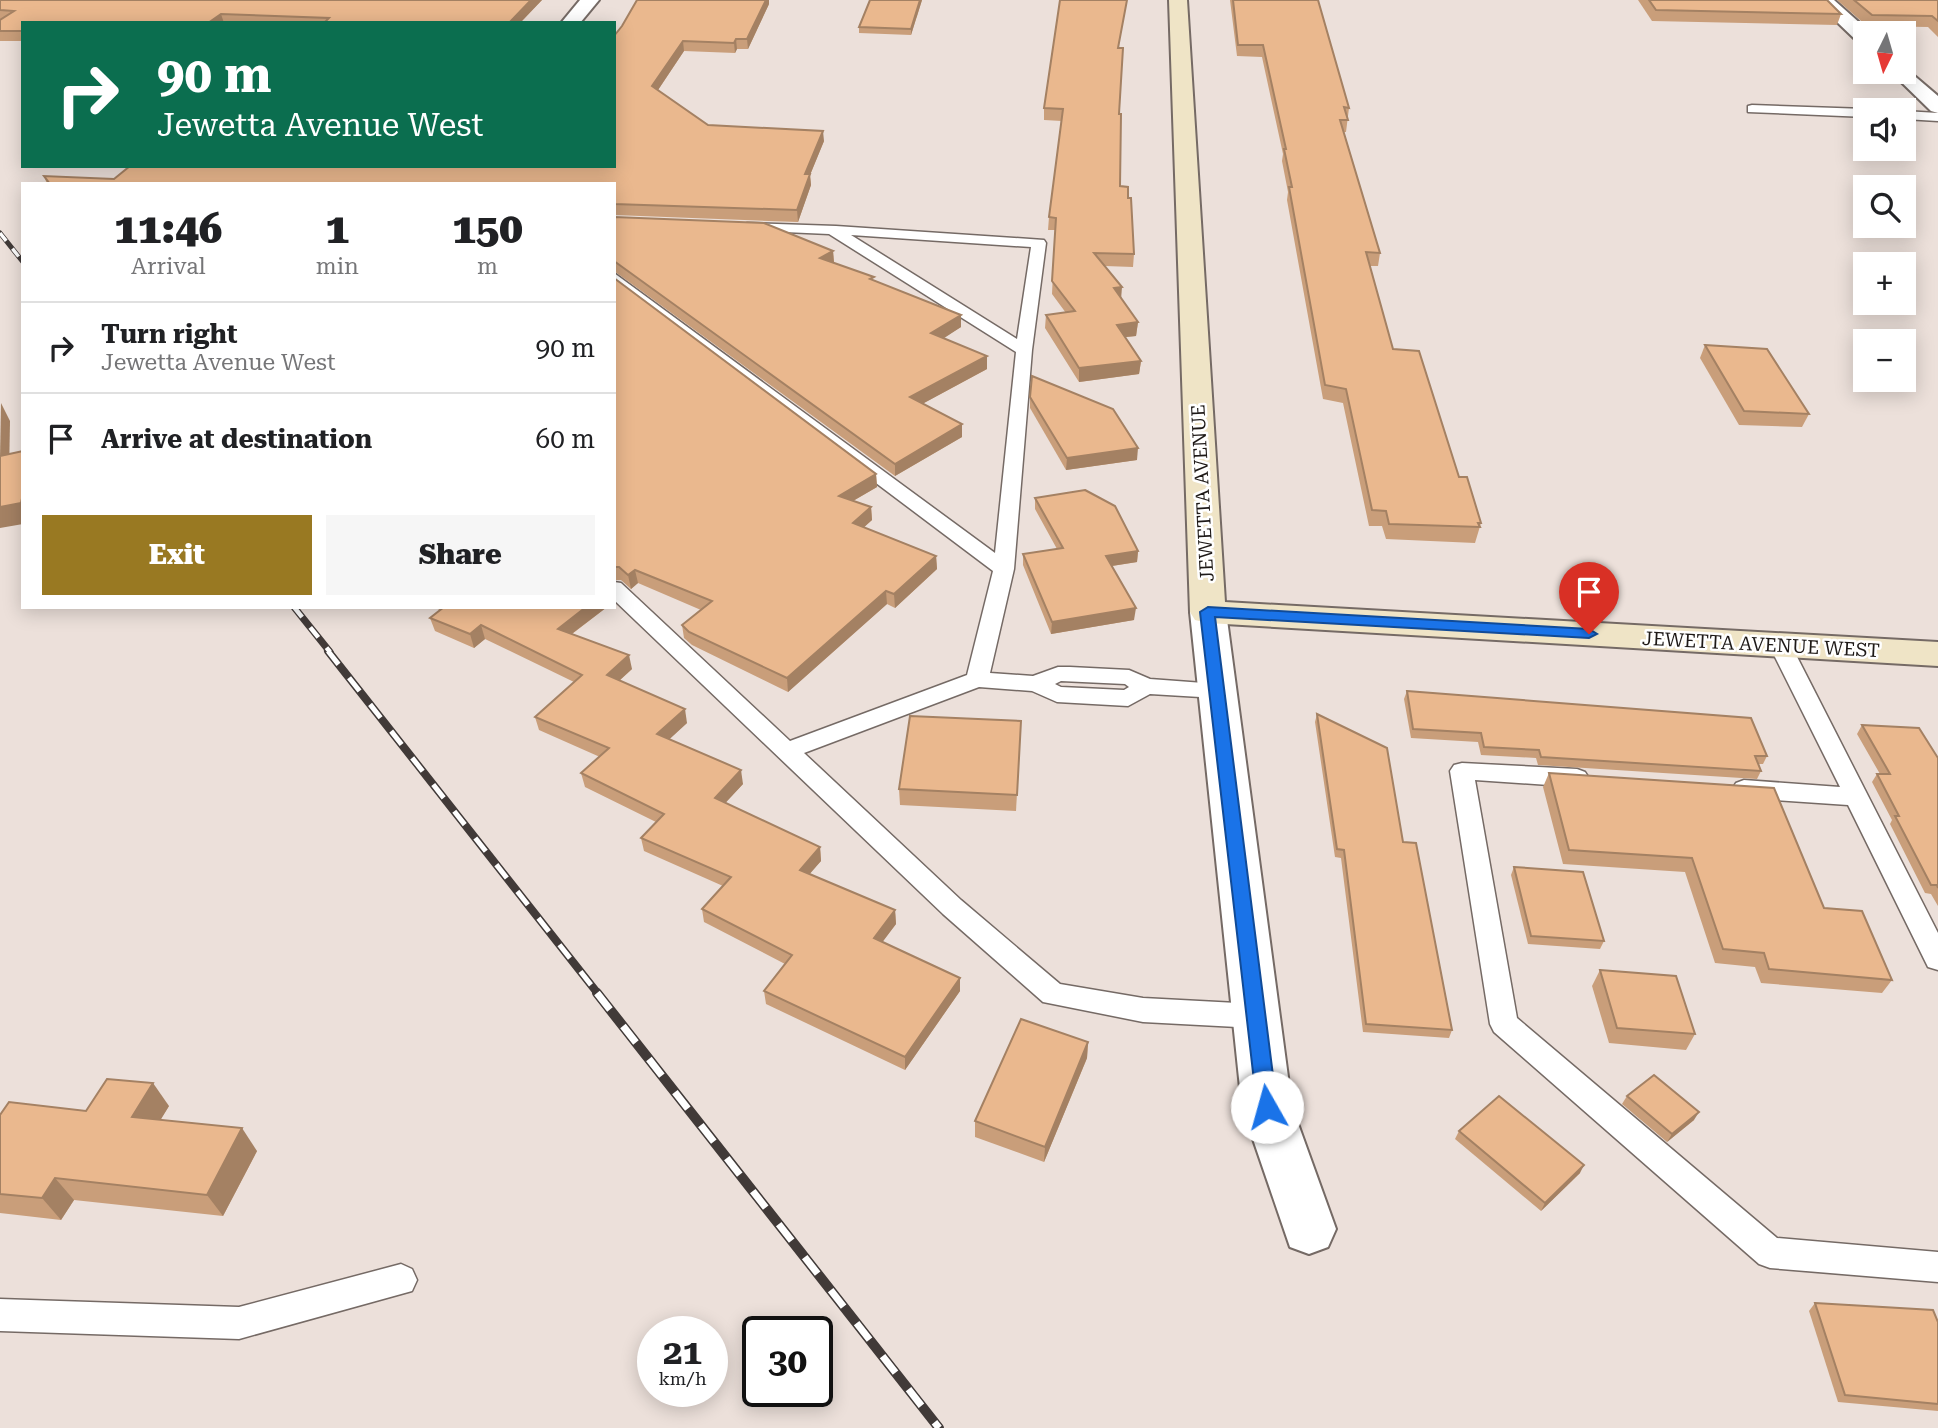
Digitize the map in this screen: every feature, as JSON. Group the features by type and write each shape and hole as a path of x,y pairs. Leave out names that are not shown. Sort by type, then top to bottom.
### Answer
{"street":[{"path":"572,21 590,0"},
{"name":"JEWETTA AVENUE","path":"1178,0 1208,612 1267,1107 1309,1229"},
{"path":"1824,0 1853,27"},
{"path":"1914,84 1938,107"},
{"name":"JEWETTA AVENUE WEST","path":"1208,612 1938,654"}],"lane":[{"path":"1752,109 1853,113"},
{"path":"1916,116 1938,117"},
{"path":"737,226 1039,243 1024,350 1004,569 977,680"},
{"path":"832,230 1024,350"},
{"path":"616,279 1004,569"},
{"path":"616,590 952,907 1053,994 1143,1010 1256,1016"},
{"path":"1780,645 1938,959"},
{"path":"787,751 977,680 1036,684 1058,674 1070,674 1129,677 1146,686 1217,691"},
{"path":"1598,780 1462,771 1504,1024 1770,1253 1938,1267"},
{"path":"1720,788 1856,797"},
{"path":"0,1315 239,1323 401,1280"}],"building":[{"path":"0,0 531,0 511,21 326,21 329,18 221,14 211,21 21,21 21,31 0,31 0,20 14,11 0,10"},
{"path":"637,0 766,0 747,39 736,39 734,43 683,41 652,86 708,125 823,131 805,174 810,174 797,210 616,204 616,182 48,182 44,176 114,179 128,168 616,168 616,34"},
{"path":"870,0 920,0 911,29 859,27"},
{"path":"1060,0 1127,0 1118,48 1123,48 1119,114 1120,186 1128,187 1128,198 1131,198 1134,254 1094,253 1122,287 1114,288 1138,322 1117,325 1141,361 1079,368 1046,315 1075,311 1052,281 1056,218 1049,217 1063,109 1044,108"},
{"path":"1233,0 1318,0 1349,108 1344,107 1348,120 1340,120 1380,253 1366,252 1393,349 1419,351 1459,477 1467,477 1480,527 1389,524 1386,511 1372,510 1346,389 1325,385 1289,187 1292,187 1286,149 1263,45 1238,45"},
{"path":"1649,0 1827,0 1841,14 1656,10"},
{"path":"1854,0 1938,0 1938,21 1932,16 1872,15"},
{"path":"616,217 764,223 833,251 820,258 874,277 870,279 961,315 931,333 987,356 910,397 962,424 895,464 616,262"},
{"path":"616,279 876,474 839,496 871,507 853,523 936,556 894,594 886,591 787,678 689,632 682,625 712,601 635,570 628,575 616,567"},
{"path":"1705,345 1767,349 1809,414 1744,411"},
{"path":"1032,376 1113,409 1138,448 1067,458 1030,397"},
{"path":"21,451 21,503 0,507 0,456"},
{"path":"1085,490 1115,506 1138,551 1106,556 1136,608 1052,622 1023,554 1063,548 1035,498"},
{"path":"441,609 583,609 558,629 629,655 607,675 685,709 657,734 741,770 715,798 820,847 800,870 895,910 874,938 960,978 905,1057 764,991 792,955 702,909 731,877 641,838 664,814 581,773 609,748 535,717 582,675 481,625 470,634 430,618"},
{"path":"1407,691 1751,718 1767,756 1755,756 1761,771 1541,757 1539,750 1484,747 1481,733 1413,729"},
{"path":"1317,714 1387,748 1403,842 1416,843 1452,1030 1366,1024 1344,850 1337,849"},
{"path":"910,716 1021,721 1017,795 899,789"},
{"path":"1862,725 1919,728 1938,758 1938,888 1937,885 1931,885 1895,816 1899,816 1877,774 1890,774"},
{"path":"1549,773 1774,788 1824,908 1862,911 1892,980 1769,969 1764,953 1723,949 1692,858 1569,850"},
{"path":"1514,867 1583,872 1604,941 1531,936"},
{"path":"1600,970 1676,976 1695,1034 1617,1028"},
{"path":"1021,1019 1088,1042 1045,1147 975,1121"},
{"path":"1654,1075 1699,1112 1672,1134 1627,1096"},
{"path":"107,1079 153,1083 132,1117 242,1128 207,1195 55,1178 42,1198 0,1194 0,1115 9,1102 86,1111"},
{"path":"1499,1096 1584,1165 1545,1203 1459,1131"},
{"path":"1815,1303 1933,1310 1938,1322 1938,1404 1845,1395"}],"railway":[{"path":"0,233 21,259"},
{"path":"296,609 330,652"},
{"path":"328,651 599,995"},
{"path":"597,993 939,1428"}],"route":[{"path":"1267,1107 1208,612 1589,634"}]}
